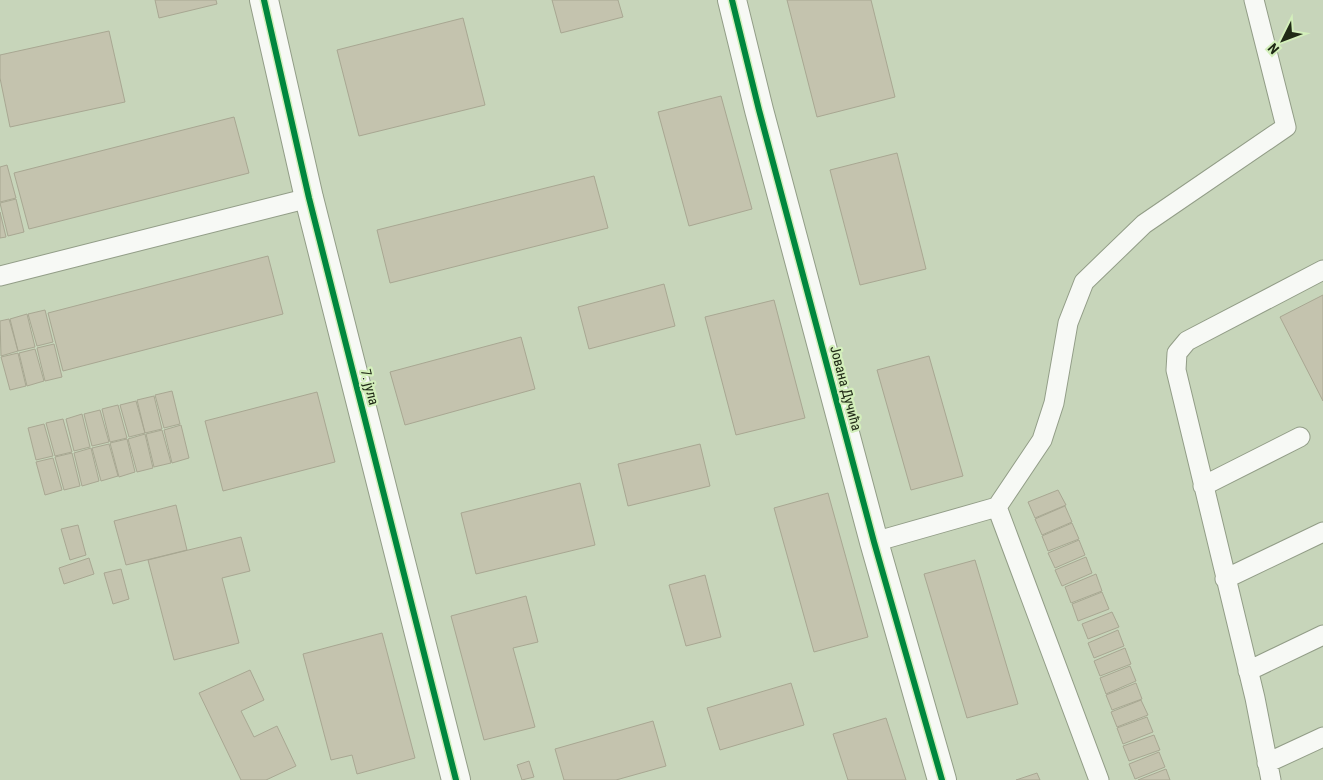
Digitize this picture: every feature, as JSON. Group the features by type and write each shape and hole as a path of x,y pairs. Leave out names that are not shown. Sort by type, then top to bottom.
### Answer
{"street":[{"name":"7. јула","path":"264,0 309,198 456,780"},
{"name":"Јована Дучића","path":"732,0 759,110 874,542 942,780"}],"lane":[{"path":"874,542 997,507 1042,440 1054,403 1068,323 1084,282 1144,224 1286,127 1254,0"},
{"path":"0,276 309,198"},
{"path":"1323,270 1187,341 1177,353 1176,370 1248,671 1269,772 1323,737"},
{"path":"1203,486 1300,437"},
{"path":"997,507 1099,780"},
{"path":"1226,579 1323,532"},
{"path":"1248,671 1323,635"}],"building":[{"path":"155,0 216,0 217,4 159,18"},
{"path":"552,0 618,0 623,17 561,33"},
{"path":"787,0 871,0 895,97 817,117"},
{"path":"463,18 485,105 359,136 337,50"},
{"path":"109,31 125,102 10,127 0,78 0,55"},
{"path":"721,96 752,209 689,226 658,112"},
{"path":"234,117 249,173 29,229 14,173"},
{"path":"897,153 926,269 860,285 830,170"},
{"path":"7,165 16,198 0,202 0,167"},
{"path":"594,176 608,228 390,283 377,230"},
{"path":"16,199 24,232 8,236 0,203"},
{"path":"0,212 6,237 0,238"},
{"path":"268,256 283,314 63,371 48,313"},
{"path":"664,284 675,326 589,349 578,307"},
{"path":"1323,295 1323,401 1280,317"},
{"path":"774,300 805,418 736,435 705,317"},
{"path":"45,310 53,342 37,346 28,314"},
{"path":"27,314 35,347 18,351 10,319"},
{"path":"9,319 18,351 1,356 0,321"},
{"path":"521,337 535,389 405,425 390,372"},
{"path":"54,344 62,377 45,381 37,348"},
{"path":"35,349 44,381 27,386 19,353"},
{"path":"18,353 26,386 10,390 1,357"},
{"path":"929,356 963,476 911,490 877,370"},
{"path":"172,391 180,424 164,428 155,395"},
{"path":"317,392 335,462 223,491 205,421"},
{"path":"154,396 162,429 145,433 137,400"},
{"path":"136,401 145,433 129,437 120,405"},
{"path":"118,405 127,438 110,442 102,409"},
{"path":"100,410 109,442 92,446 84,414"},
{"path":"82,414 90,447 74,451 66,419"},
{"path":"63,419 72,452 55,456 46,423"},
{"path":"44,424 53,456 36,460 28,428"},
{"path":"181,425 189,458 172,463 164,430"},
{"path":"162,430 171,463 154,467 146,434"},
{"path":"145,434 153,468 137,472 128,439"},
{"path":"127,439 135,472 119,477 110,443"},
{"path":"109,444 118,476 101,481 92,448"},
{"path":"700,444 710,486 628,506 618,464"},
{"path":"91,448 99,481 82,486 74,453"},
{"path":"72,453 80,486 64,490 55,457"},
{"path":"53,458 62,490 45,495 36,462"},
{"path":"580,483 595,545 476,574 461,513"},
{"path":"1058,490 1066,505 1035,518 1028,502"},
{"path":"828,493 868,637 814,652 774,508"},
{"path":"176,505 187,550 126,565 114,521"},
{"path":"1065,506 1072,522 1042,535 1035,519"},
{"path":"1072,523 1079,539 1048,551 1042,536"},
{"path":"78,525 86,555 70,560 61,529"},
{"path":"241,537 250,571 222,578 239,643 174,660 148,560"},
{"path":"1079,540 1085,555 1055,568 1048,553"},
{"path":"1086,557 1092,573 1062,586 1055,570"},
{"path":"89,558 94,574 64,584 59,568"},
{"path":"975,560 1018,704 967,718 924,574"},
{"path":"121,569 129,599 113,604 104,573"},
{"path":"1096,574 1102,591 1071,603 1065,587"},
{"path":"705,575 721,637 686,646 669,585"},
{"path":"1102,592 1109,609 1078,621 1072,604"},
{"path":"526,596 538,642 513,648 535,727 484,740 451,616"},
{"path":"1112,612 1119,627 1088,639 1082,624"},
{"path":"1118,630 1124,646 1094,658 1088,643"},
{"path":"382,633 415,758 357,774 352,755 331,760 303,654"},
{"path":"1125,648 1131,664 1100,676 1094,661"},
{"path":"1130,666 1136,681 1106,694 1100,678"},
{"path":"250,670 264,700 241,711 254,737 277,726 296,766 266,780 241,780 199,693"},
{"path":"791,683 804,725 720,750 707,708"},
{"path":"1136,683 1142,699 1112,710 1106,695"},
{"path":"1141,700 1148,715 1117,727 1111,712"},
{"path":"1147,717 1153,732 1123,744 1117,728"},
{"path":"886,718 906,780 848,780 833,734"},
{"path":"653,721 666,766 616,780 564,780 555,749"},
{"path":"1154,735 1160,750 1129,761 1123,746"},
{"path":"1159,752 1165,767 1135,779 1129,764"},
{"path":"529,761 534,777 522,780 517,765"},
{"path":"1166,769 1170,780 1138,780"},
{"path":"1037,773 1040,780 1016,780"}],"cycle path":[{"path":"264,0 309,198 456,780"},
{"path":"732,0 759,110 874,542 942,780"}]}
